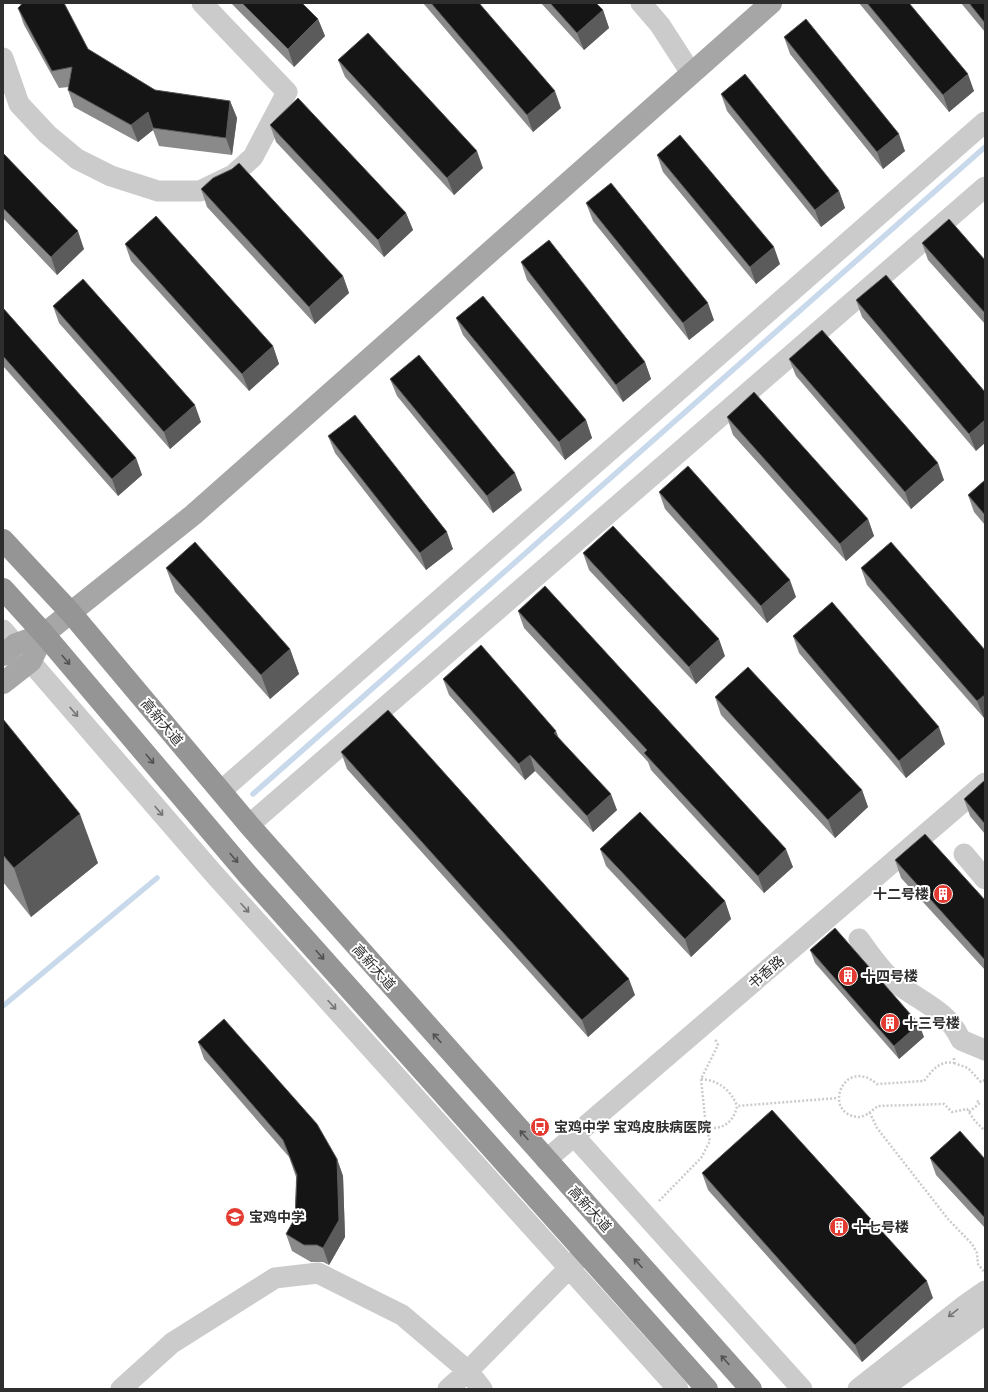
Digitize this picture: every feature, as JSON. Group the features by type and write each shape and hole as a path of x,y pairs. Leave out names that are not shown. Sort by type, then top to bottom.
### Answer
{"highway":[{"name":"高新大道","path":"3,540 71,613 249,825 751,1389"},
{"path":"3,589 44,634 248,875 707,1389"}],"main road":[{"path":"7,643 44,634 199,510 771,3"},
{"path":"3,683 31,660 44,634"}],"street":[{"path":"3,58 19,104 47,134 77,159 111,176 158,191 200,191 233,175 253,157 287,92 202,3"},
{"path":"641,3 660,25 691,74"},
{"path":"221,792 985,122"},
{"path":"249,825 985,187"},
{"path":"7,643 31,660 98,742 214,874 678,1389"},
{"name":"书香路","path":"546,1160 575,1137 985,783"},
{"path":"964,854 985,879"},
{"path":"859,940 894,982 940,1011 955,1027 962,1040 985,1050"},
{"path":"575,1137 802,1389"},
{"path":"448,1389 570,1269 585,1251"},
{"path":"121,1389 172,1343 275,1278 318,1273 402,1315 468,1371 482,1389"},
{"path":"858,1389 964,1305 985,1291"},
{"path":"882,1389 985,1314"}],"path":[{"path":"644,1214 673,1189 701,1158 710,1141 706,1128 701,1079 718,1044 705,1024"},
{"path":"954,1063 955,1055 962,1040"},
{"path":"985,1080 981,1082 968,1068 947,1062 932,1069 924,1081 877,1084 869,1077 861,1075 846,1081 840,1088 838,1098 841,1108 848,1114 860,1117 869,1113 878,1106 944,1104 952,1112 967,1109 975,1121 985,1131"},
{"path":"701,1079 712,1081 726,1089 733,1097 737,1106 732,1119 727,1124 718,1129 706,1128"},
{"path":"737,1106 838,1098"},
{"path":"969,1112 980,1103 976,1100"},
{"path":"869,1113 878,1128 948,1219 972,1244 977,1253 978,1264 985,1273"}],"building":[{"path":"23,3 64,3 88,49 155,90 230,101 226,138 153,128 148,112 131,125 68,90 72,67 52,71 18,8"},
{"path":"242,3 302,3 318,19 288,49"},
{"path":"431,3 479,3 555,91 527,115"},
{"path":"550,3 596,3 603,10 577,33"},
{"path":"867,3 909,3 968,74 943,95"},
{"path":"969,3 985,3 985,23"},
{"path":"806,19 899,134 877,152 784,37"},
{"path":"368,33 477,151 447,178 338,60"},
{"path":"745,74 839,191 815,210 721,94"},
{"path":"298,98 406,213 378,240 270,125"},
{"path":"680,135 774,247 750,267 657,155"},
{"path":"3,153 78,231 51,257 3,208"},
{"path":"239,163 343,276 309,307 201,189 213,178 232,169"},
{"path":"611,183 708,303 683,323 586,203"},
{"path":"156,216 273,346 242,374 125,244"},
{"path":"949,219 985,260 985,313 922,243"},
{"path":"549,240 645,362 616,385 521,262"},
{"path":"886,275 985,392 985,420 969,434 856,300"},
{"path":"83,279 195,405 164,432 53,306"},
{"path":"483,296 586,420 559,442 456,318"},
{"path":"3,308 136,458 112,479 3,356"},
{"path":"822,330 938,463 905,492 789,359"},
{"path":"419,355 515,473 487,496 390,379"},
{"path":"754,392 868,519 840,544 727,417"},
{"path":"355,415 447,532 420,553 328,436"},
{"path":"688,466 790,580 761,606 659,492"},
{"path":"985,480 985,515 968,495"},
{"path":"613,526 719,639 689,667 583,553"},
{"path":"195,542 290,649 261,675 166,568"},
{"path":"891,542 985,650 985,695 977,701 861,568"},
{"path":"545,586 786,849 758,876 644,753 647,750 518,611"},
{"path":"832,602 939,727 899,761 793,636"},
{"path":"481,645 556,731 554,733 611,794 587,816 530,755 519,764 443,679"},
{"path":"748,667 862,790 828,820 715,697"},
{"path":"388,710 629,979 582,1020 341,752"},
{"path":"3,719 80,814 14,868 3,855"},
{"path":"985,780 985,824 964,799"},
{"path":"640,812 725,901 685,939 600,849"},
{"name":"十二号楼","path":"925,834 985,900 985,960 895,860"},
{"path":"835,928 919,1024 894,1046 810,950"},
{"path":"224,1019 317,1124 337,1159 339,1220 323,1248 317,1245 304,1245 286,1234 295,1218 297,1175 283,1140 198,1042"},
{"path":"772,1110 927,1281 855,1345 702,1173"},
{"path":"960,1131 985,1159 985,1218 930,1158"}],"waterway":[{"path":"253,794 985,147"},
{"path":"3,1006 157,878"}],"place":[{"name":"十二号楼","path":"943,894"},
{"name":"十四号楼","path":"848,976"},
{"name":"十三号楼","path":"890,1023"},
{"name":"宝鸡中学 宝鸡皮肤病医院","path":"540,1127"},
{"name":"宝鸡中学","path":"235,1217"},
{"name":"十七号楼","path":"839,1227"}]}
